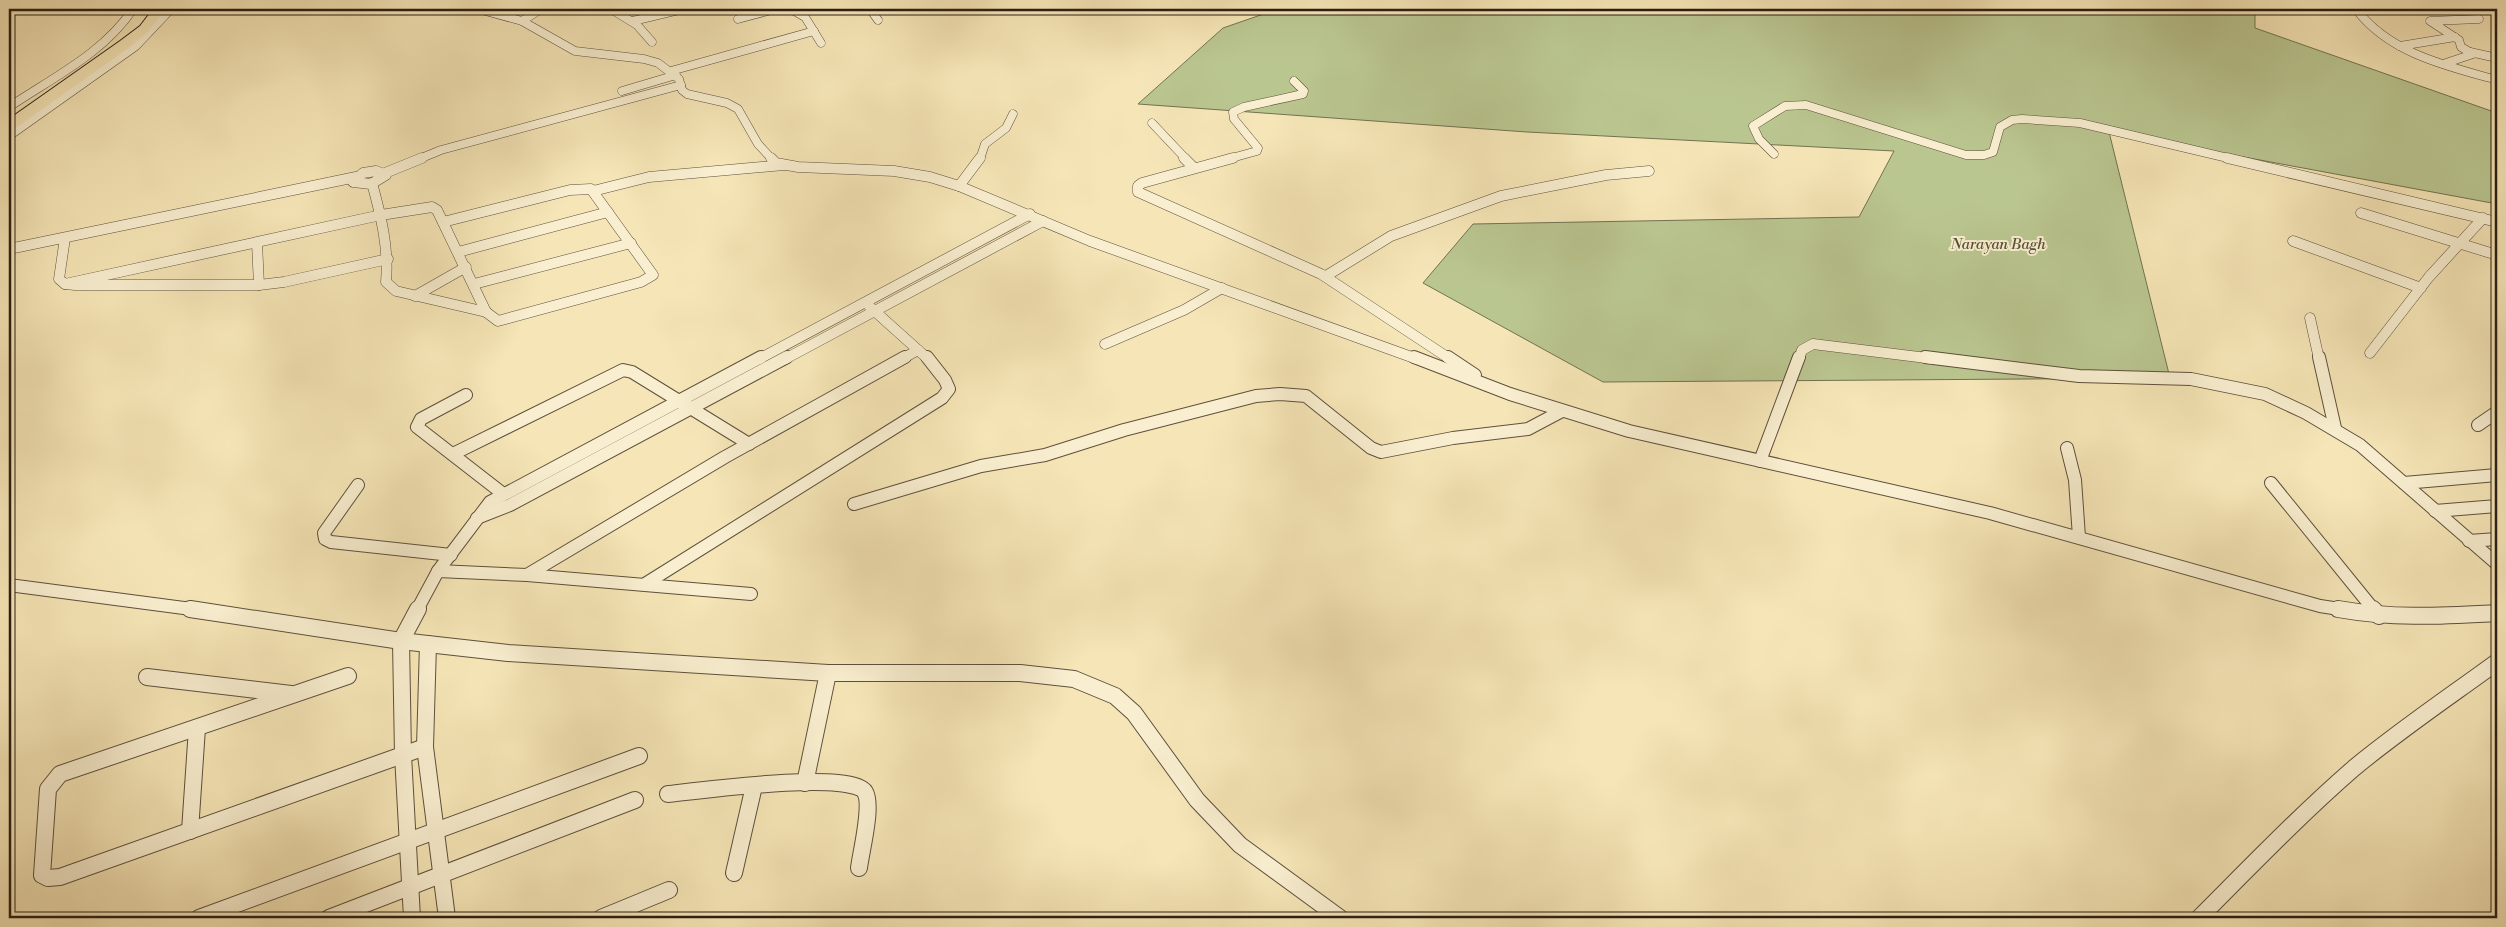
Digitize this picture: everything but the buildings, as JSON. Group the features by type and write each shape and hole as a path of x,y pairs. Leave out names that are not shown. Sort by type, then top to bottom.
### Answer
{"highway":[{"path":"9,116 111,45 138,21 147,9"},
{"path":"9,126 125,44 144,29 160,9"}],"street":[{"path":"9,107 93,49 120,26 133,9"},
{"path":"9,136 136,46 171,9"},
{"path":"478,9 522,21 567,48 586,53 644,59 658,63 676,77 682,90 687,94 727,104 738,109 768,156 776,163 784,165"},
{"path":"522,21 542,9"},
{"path":"611,9 633,21 652,42"},
{"path":"633,21 683,9"},
{"path":"738,19 775,9"},
{"path":"791,9 805,17 821,43"},
{"path":"870,9 878,20"},
{"path":"2356,9 2377,30 2400,46 2422,57 2497,80"},
{"path":"2479,19 2429,22 2455,37 2459,40 2461,47 2470,52 2497,58"},
{"path":"9,256 65,241 356,180 372,171 438,147 579,108 814,31"},
{"path":"2400,46 2455,37"},
{"path":"2443,64 2473,56 2470,52"},
{"path":"1294,81 1304,91 1303,94 1244,107 1233,112 1234,119 1258,148 1257,151 1142,183 1136,189 1146,197 1326,276 1493,387"},
{"path":"1774,154 1759,139 1753,126 1792,104 1806,105 1956,153 1970,155 1991,153 1995,150 2000,127 2012,120 2069,121 2497,222"},
{"path":"959,186 980,159 985,144 1006,128 1013,114"},
{"path":"1152,123 1194,168"},
{"path":"372,171 385,173 438,147"},
{"path":"443,222 579,188 592,191 649,177 784,165 894,171 930,177 959,186 1030,214 1090,241 1493,387 1562,411 1629,431 1951,504 2079,537 2312,604 2379,616 2419,617 2497,613"},
{"path":"1326,276 1391,236 1501,196 1606,175 1649,171"},
{"path":"356,180 372,183 382,180 386,175 385,173"},
{"path":"372,183 381,215 388,258 386,282 389,287 415,296 486,312 498,321 648,279 653,275 592,191"},
{"path":"65,284 381,215 432,207 437,210 486,312"},
{"path":"458,252 608,212"},
{"path":"412,918 403,755 400,641 438,571 451,555 474,519 490,502 502,493 680,401 1030,214"},
{"path":"2361,214 2497,255"},
{"path":"2370,353 2421,288 2483,218"},
{"path":"474,519 510,505 1043,220"},
{"path":"9,249 65,241"},
{"path":"65,241 59,279 65,284 259,285 284,282 388,258"},
{"path":"2293,241 2421,288"},
{"path":"258,243 259,285"},
{"path":"474,284 631,243"},
{"path":"415,296 466,268"},
{"path":"1105,344 1184,310 1222,288"},
{"path":"645,584 942,398 949,390 948,382 918,350 866,302"},
{"path":"2310,318 2335,428"},
{"path":"1760,462 1802,350 1813,344 2079,376 2207,381 2265,394 2335,428 2373,455 2497,564"},
{"path":"527,575 749,444 918,350"},
{"path":"453,454 624,370 632,372 749,444"},
{"path":"854,504 982,466 1045,454 1124,430 1256,396 1280,394 1306,396 1371,448 1381,452 1448,438 1528,429 1562,411"},
{"path":"466,395 421,419 418,427 422,433 453,454 502,493"},
{"path":"2478,425 2497,412"},
{"path":"2067,448 2074,480 2079,537"},
{"path":"2404,483 2497,475"},
{"path":"2271,483 2379,616"},
{"path":"358,485 324,533 325,539 331,542 451,555"},
{"path":"2435,511 2497,506"},
{"path":"2470,541 2497,539"},
{"path":"438,571 527,575 751,594"},
{"path":"9,585 130,600 400,641 580,659 828,673 1020,673 1074,679 1114,696 1134,713 1197,800 1240,845 1340,918"},
{"path":"428,644 425,747 440,876 447,918"},
{"path":"2199,918 2285,832 2360,764 2497,662"},
{"path":"805,782 828,673"},
{"path":"348,676 70,769 60,774 48,789 42,875 48,878 60,877 425,747"},
{"path":"147,677 296,694"},
{"path":"190,831 197,728"},
{"path":"200,918 639,756"},
{"path":"668,794 805,782 847,783 858,786 866,792 868,802 859,868"},
{"path":"734,873 754,786"},
{"path":"329,918 634,800"},
{"path":"601,918 669,890"}],"green space":[{"name":"Narayan Bagh","path":"1278,9 2255,9 2255,28 2497,113 2497,204 2109,132 2170,378 1603,382 1423,283 1473,224 1859,217 1894,151 1527,132 1138,104 1223,28"}]}
